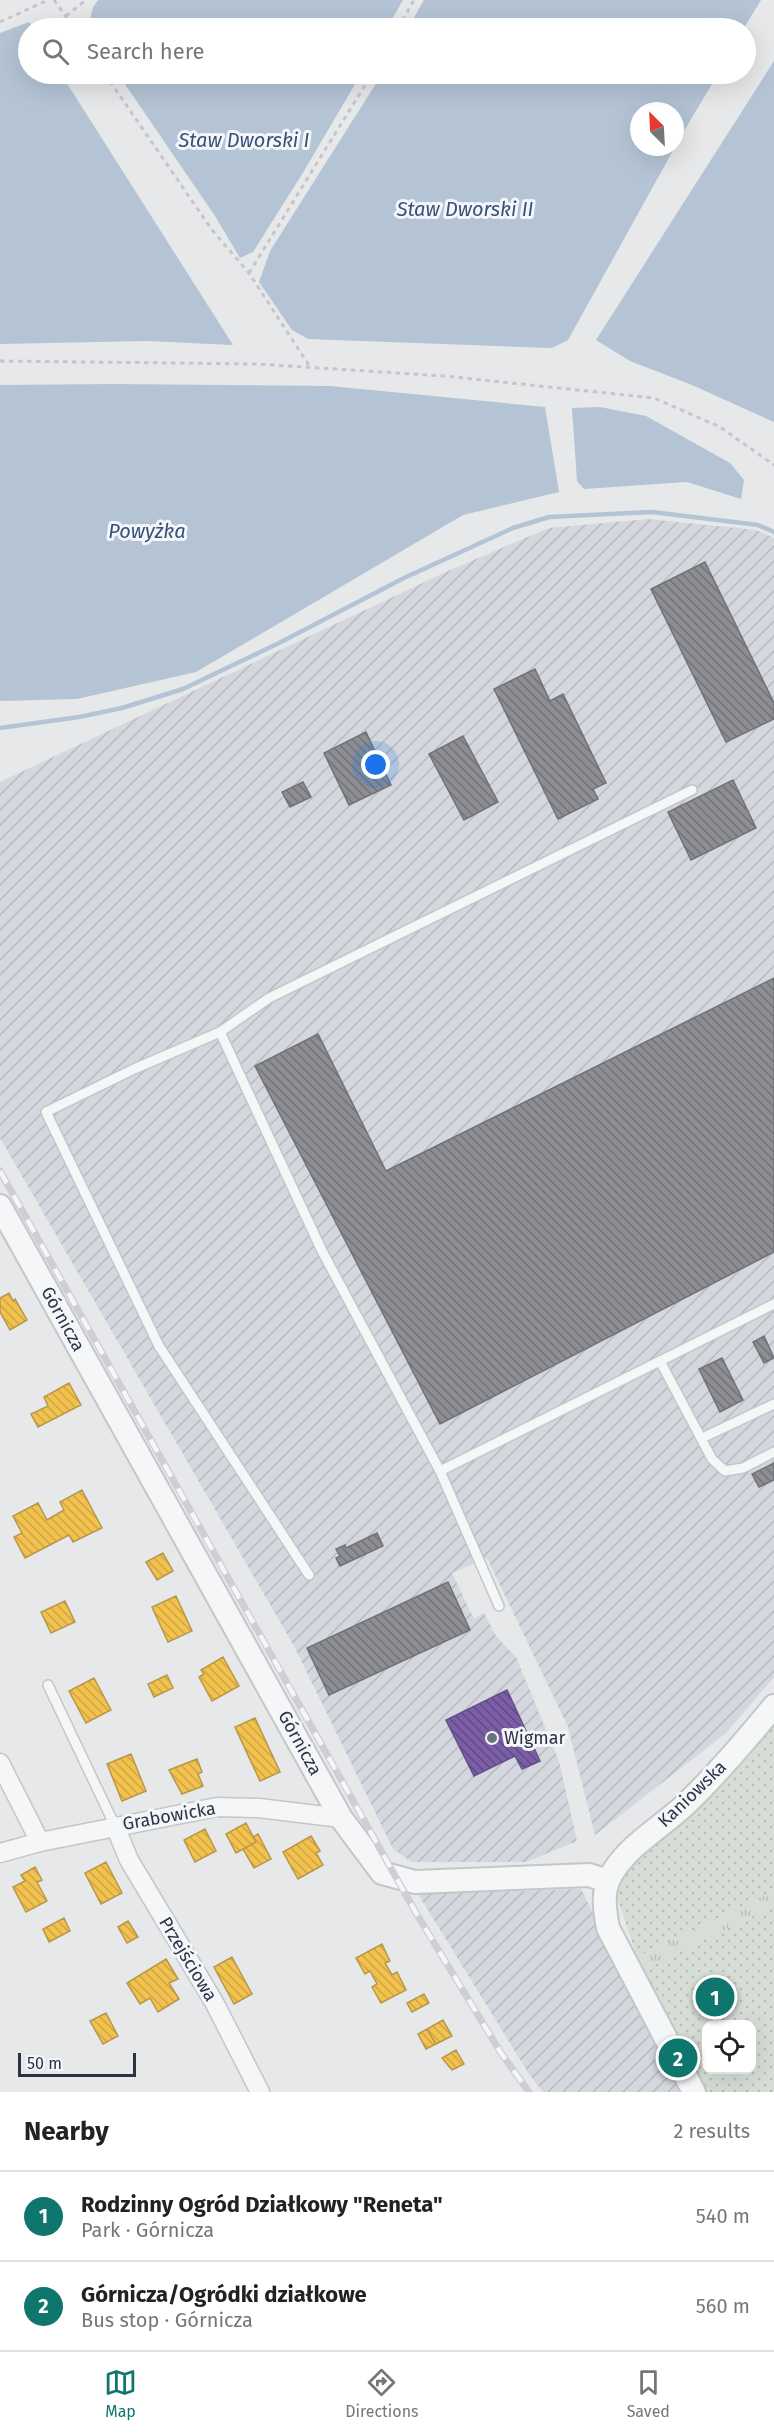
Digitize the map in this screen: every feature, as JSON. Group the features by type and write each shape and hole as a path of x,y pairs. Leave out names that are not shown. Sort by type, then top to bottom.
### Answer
{"street":[{"name":"Górnicza","path":"0,1206 341,1818 382,1873 415,1882 589,1875 608,1881"},
{"name":"Kaniowska","path":"608,1881 627,1854 687,1803 747,1739 774,1706"},
{"path":"0,1763 40,1842"},
{"name":"Grabowicka","path":"0,1853 40,1842 217,1806 259,1808 341,1818"},
{"name":"Przejściowa","path":"115,1826 129,1860 214,2002 260,2092"},
{"path":"608,1881 604,1909 608,1928 694,2092"}],"lane":[{"path":"309,1575 159,1346 46,1112 134,1069 220,1032 269,998 692,789"},
{"path":"220,1032 322,1251 440,1471 499,1606"},
{"path":"440,1471 774,1304"},
{"path":"660,1361 712,1458 725,1471 743,1468 774,1452"},
{"path":"702,1438 774,1404"},
{"path":"48,1685 115,1826"}],"path":[{"path":"0,22 48,0"},
{"path":"54,0 66,16 86,0"},
{"path":"404,18 414,0"},
{"path":"112,84 212,230 249,273 310,367"},
{"path":"249,273 366,84"},
{"path":"0,361 258,364 444,376 654,398 720,427 774,465"}],"shaded area":[{"path":"648,519 756,530 774,538 774,1677 726,1733 595,1835 568,1727 487,1558 452,1573 474,1619 484,1613 496,1636 516,1657 559,1761 577,1841 526,1862 412,1862 393,1849 294,1646 0,1138 0,782 448,571 549,528"},
{"path":"581,1889 683,2092 543,2092 529,2074 418,1894"}],"green space":[{"path":"774,1720 774,1891 637,1957 611,1879 702,1806"},
{"path":"774,1891 774,1906 642,1970 637,1957"},
{"path":"774,1906 774,2092 708,2092 642,1970"}],"water":[{"path":"98,0 403,0 393,18 90,18 93,7"},
{"path":"424,0 761,0 750,18 414,18"},
{"path":"18,26 18,84 67,84 233,345 146,341 0,344 0,33"},
{"path":"774,61 774,422 692,385 630,361 596,340"},
{"name":"Staw Dworski I","path":"125,84 355,84 253,252 240,258 215,216"},
{"name":"Staw Dworski II","path":"376,84 712,84 684,131 684,102 630,102 630,156 670,156 568,340 552,348 308,339 292,330 259,282 270,251"},
{"name":"Powyżka","path":"0,385 330,386 545,407 559,492 463,515 196,672 77,699 0,701"},
{"path":"600,407 646,416 730,463 744,480 741,499 687,482 584,489 577,481 572,408"}],"building: Homes":[{"path":"9,1293 27,1320 10,1330 0,1312 0,1298"},
{"path":"69,1383 81,1405 38,1427 31,1414 48,1406 44,1397"},
{"path":"82,1490 102,1528 73,1542 69,1535 25,1558 14,1537 22,1533 13,1516 38,1503 47,1520 64,1510 60,1502"},
{"path":"163,1553 173,1571 157,1580 146,1562"},
{"path":"176,1596 192,1631 168,1642 152,1607"},
{"path":"65,1601 75,1622 51,1633 41,1612"},
{"path":"223,1657 239,1686 212,1701 199,1677 204,1674 201,1670"},
{"path":"167,1675 173,1688 154,1697 148,1684"},
{"path":"94,1678 111,1710 86,1723 69,1691"},
{"path":"255,1718 280,1772 260,1781 235,1727"},
{"path":"131,1754 146,1791 122,1801 107,1764"},
{"path":"197,1759 202,1772 198,1774 203,1786 182,1794 169,1770"},
{"path":"246,1823 256,1842 236,1853 226,1834"},
{"path":"205,1829 216,1851 195,1862 184,1840"},
{"path":"258,1834 271,1859 254,1868 243,1849 256,1842 253,1837"},
{"path":"311,1836 320,1851 316,1853 323,1865 298,1879 283,1852"},
{"path":"106,1862 122,1893 101,1904 85,1873"},
{"path":"35,1867 42,1880 37,1882 47,1901 26,1912 13,1887 25,1881 21,1875"},
{"path":"64,1918 70,1931 49,1942 43,1929"},
{"path":"128,1921 138,1937 127,1943 118,1927"},
{"path":"382,1944 390,1961 385,1963 392,1975 397,1972 406,1990 381,2003 372,1987 377,1984 370,1971 365,1974 356,1958"},
{"path":"232,1957 252,1994 234,2004 214,1967"},
{"path":"166,1959 178,1979 169,1983 179,1999 158,2012 150,1998 140,2004 127,1983"},
{"path":"424,1994 429,2003 412,2012 407,2003"},
{"path":"106,2013 118,2036 103,2044 90,2021"},
{"path":"443,2020 452,2036 436,2044 427,2029"},
{"path":"427,2029 436,2044 426,2049 418,2034"},
{"path":"456,2050 464,2064 452,2070 442,2058"}],"building: Offices":[{"name":"Wigmar","path":"507,1690 540,1761 522,1769 515,1756 474,1776 446,1720"}],"building: Industry":[{"path":"705,562 774,703 774,719 726,742 651,589"},
{"path":"535,669 550,701 563,694 606,783 593,789 598,799 558,819 494,689"},
{"path":"366,732 391,785 349,805 324,753"},
{"path":"463,736 498,802 464,820 429,754"},
{"path":"733,780 756,828 691,860 668,812"},
{"path":"303,782 311,797 290,807 282,792"},
{"path":"774,978 774,1252 440,1424 255,1066 318,1034 386,1171"},
{"path":"764,1336 774,1358 764,1363 753,1342"},
{"path":"722,1358 743,1400 720,1412 699,1369"},
{"path":"774,1463 774,1480 759,1487 752,1474"},
{"path":"377,1533 383,1546 340,1566 336,1558 340,1556 336,1549 345,1545 346,1548"},
{"path":"448,1582 470,1630 329,1695 307,1648"}],"waterway":[{"path":"0,728 79,717 122,708 183,689 279,643 404,578 513,528 549,517 652,512 758,525 774,532"}],"railway":[{"path":"0,1171 416,1913 501,2053 529,2092"}],"place":[{"name":"Wigmar","path":"492,1738"},
{"name":"Rodzinny Ogród Działkowy \"Reneta\"","path":"715,1997"},
{"name":"Górnicza/Ogródki działkowe","path":"678,2058"}]}
